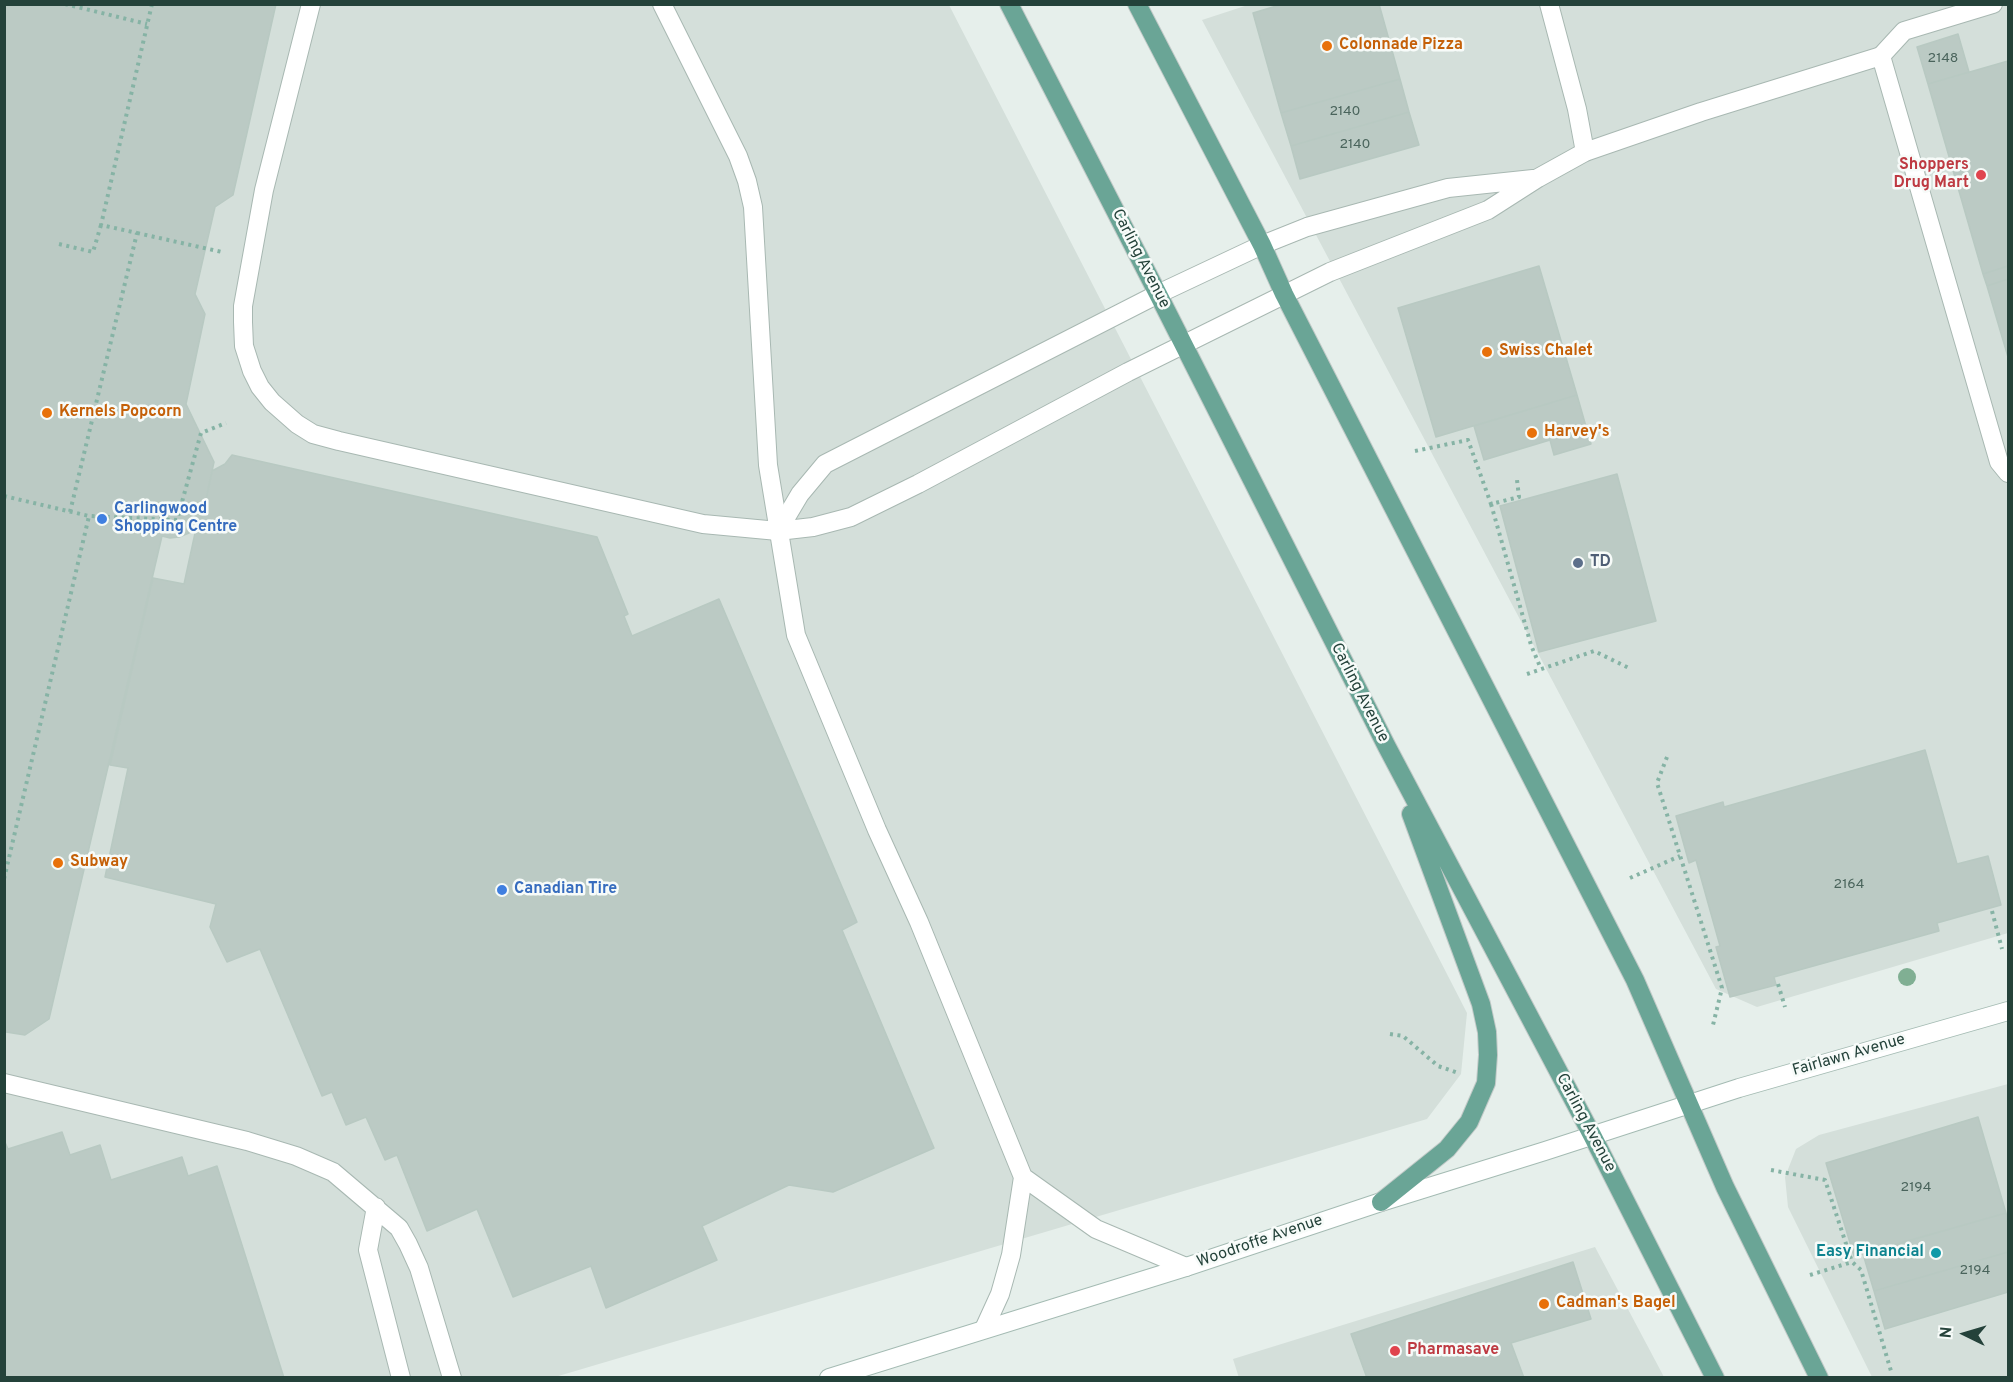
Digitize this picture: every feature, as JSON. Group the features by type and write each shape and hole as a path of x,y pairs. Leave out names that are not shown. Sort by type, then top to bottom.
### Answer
{"main road":[{"name":"Carling Avenue","path":"1009,4 1387,747 1592,1135 1715,1377"},
{"path":"1137,4 1262,245 1284,294 1635,980 1725,1187 1819,1377"},
{"path":"1381,1202 1447,1149 1469,1122 1486,1083 1488,1055 1487,1032 1481,1004 1387,747"}],"street":[{"path":"310,4 264,190 243,306 244,346 252,371 260,387 272,402 297,424 313,434 339,441 703,524 778,531 813,527 851,517 918,484 1128,372 1284,294 1330,272 1488,210 1538,178 1585,152 1701,112 1881,56 1904,31 1993,4"},
{"path":"662,4 738,156 753,207 768,465 796,635 877,830 919,921 1023,1177 1011,1255 1000,1294 984,1329"},
{"path":"1549,4 1577,109 1585,152"},
{"path":"1881,56 1999,462 2008,473"},
{"path":"778,531 800,494 825,464 1158,294 1262,245 1307,227 1448,188 1538,178"},
{"name":"Fairlawn Avenue","path":"1690,1103 2008,1011"},
{"path":"4,1083 236,1138 280,1151 333,1172 399,1228 419,1268 452,1377"},
{"name":"Woodroffe Avenue","path":"829,1377 1186,1267 1690,1103"},
{"path":"1023,1177 1096,1229 1186,1267"},
{"path":"376,1207 368,1250 401,1377"}],"path":[{"path":"65,4 147,24"},
{"path":"59,244 93,252 152,4"},
{"path":"101,225 222,252"},
{"path":"70,512 137,233"},
{"path":"4,496 89,516 177,520 201,433 226,423"},
{"path":"1415,451 1468,440 1491,504 1530,645 1541,669"},
{"path":"1491,504 1519,497 1517,480"},
{"path":"4,879 89,516"},
{"path":"1527,674 1594,651 1629,668"},
{"path":"1667,757 1657,783 1722,988 1713,1025"},
{"path":"1630,878 1680,856"},
{"path":"1992,911 2002,949"},
{"path":"1778,984 1785,1007"},
{"path":"1390,1034 1403,1036 1438,1066 1459,1074"},
{"path":"1771,1170 1825,1180 1852,1262 1861,1270 1890,1371"},
{"path":"1810,1275 1852,1262"}],"shaded area":[{"path":"1251,4 2008,5 2008,933 1757,1007 1716,989 1202,20"},
{"path":"5,5 949,5 1467,1013 1461,1074 1427,1119 555,1377 5,1378"},
{"path":"2008,1084 2008,1377 1872,1377 1788,1207 1785,1177 1796,1149 1819,1135"},
{"path":"1595,1247 1664,1377 1239,1378 1233,1359"}],"building":[{"name":"Carlingwood Shopping Centre","path":"4,4 276,4 233,195 215,207 195,294 205,314 186,404 214,462 203,514 189,533 170,538 162,536 49,1019 25,1035 6,1032 4,1029"},
{"name":"Colonnade Pizza","path":"1283,4 1379,4 1400,79 1281,113 1253,13"},
{"path":"1958,34 1969,72 1928,84 1917,47"},
{"name":"Shoppers Drug Mart","path":"2008,61 2008,266 1983,274 1928,84"},
{"path":"1400,79 1409,112 1291,146 1281,113"},
{"path":"1409,112 1419,145 1300,179 1291,146"},
{"name":"Swiss Chalet","path":"1539,266 1577,395 1436,437 1398,308"},
{"path":"2008,266 2008,279 1987,286 1983,274"},
{"path":"2008,279 2008,357 1987,286"},
{"name":"Harvey's","path":"1577,395 1591,444 1554,455 1550,440 1484,460 1474,426"},
{"name":"Canadian Tire","path":"232,455 597,537 628,614 624,616 632,636 719,599 857,922 842,930 934,1148 833,1192 789,1185 702,1226 717,1260 606,1308 591,1266 513,1297 477,1209 427,1231 397,1155 385,1160 366,1117 346,1125 332,1092 322,1096 260,949 227,962 210,927 216,904 105,877 128,768 110,765 153,578 184,584 197,524 203,514 212,471 225,464"},
{"name":"TD","path":"1617,474 1656,621 1539,652 1500,506"},
{"path":"1925,750 1957,864 1988,856 2001,905 1937,923 1939,931 1774,977 1776,985 1730,997 1716,947 1720,946 1696,860 1689,863 1676,816 1723,802 1724,807"},
{"path":"1978,1117 2006,1213 1854,1256 1826,1163"},
{"path":"62,1132 70,1155 100,1145 111,1180 182,1157 188,1176 217,1166 284,1378 4,1378 4,1140 8,1149"},
{"name":"Easy Financial","path":"2006,1213 2008,1252 1874,1291 1863,1254"},
{"path":"2008,1252 2008,1292 1885,1329 1874,1291"},
{"path":"1573,1262 1591,1319 1511,1343 1524,1378 1367,1378 1351,1334"}],"place":[{"name":"Colonnade Pizza","path":"1327,46"},
{"name":"Shoppers Drug Mart","path":"1981,175"},
{"name":"Swiss Chalet","path":"1487,352"},
{"name":"Kernels Popcorn","path":"47,413"},
{"name":"Harvey's","path":"1532,433"},
{"name":"Carlingwood Shopping Centre","path":"102,519"},
{"name":"TD","path":"1578,563"},
{"name":"Subway","path":"58,863"},
{"name":"Canadian Tire","path":"502,890"},
{"name":"Easy Financial","path":"1936,1253"},
{"name":"Cadman's Bagel","path":"1544,1304"},
{"name":"Pharmasave","path":"1395,1351"}]}
